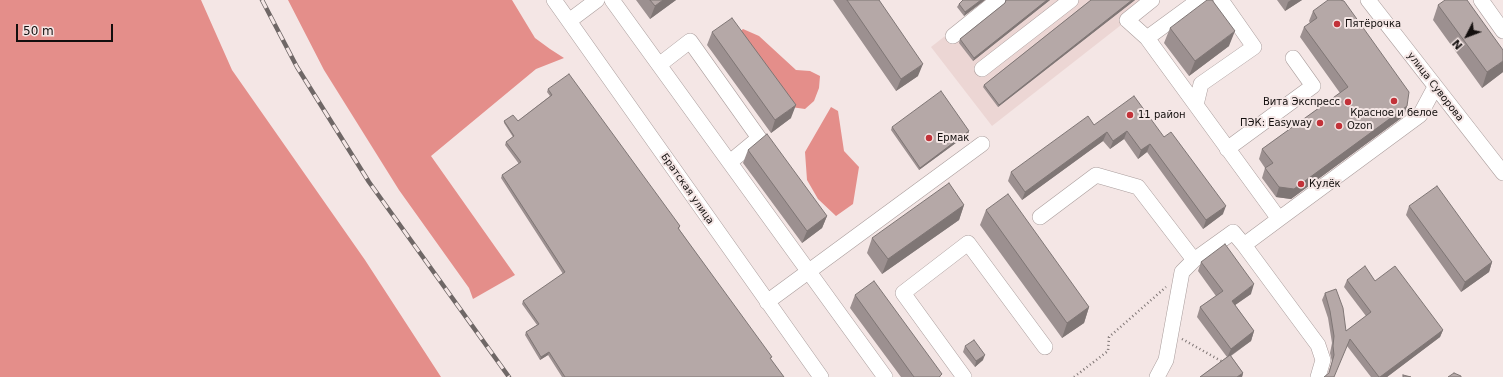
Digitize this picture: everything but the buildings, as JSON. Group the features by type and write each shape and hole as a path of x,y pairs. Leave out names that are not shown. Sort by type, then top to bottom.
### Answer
{"street":[{"name":"Братская улица","path":"554,0 821,377"},
{"path":"569,21 598,0"},
{"path":"612,0 885,377"},
{"path":"953,36 998,0"},
{"path":"982,69 1071,0"},
{"path":"1152,0 1127,20 1146,38 1279,219"},
{"path":"1146,38 1200,0"},
{"path":"1196,105 1201,84 1254,46 1221,0"},
{"name":"улица Суворова","path":"1368,0 1503,173"},
{"path":"1481,0 1503,31"},
{"path":"659,65 690,41 759,138 730,162"},
{"path":"1227,149 1313,86 1293,58"},
{"path":"1244,245 1420,115 1435,87"},
{"path":"767,302 982,144"},
{"path":"1040,217 1096,175 1138,187 1194,260"},
{"path":"1157,377 1166,360 1182,272 1194,260 1233,232 1318,345 1323,360 1318,377"},
{"path":"964,377 903,293 968,243 1045,347"}],"path":[{"path":"1074,377 1108,351 1109,337 1182,272"},
{"path":"1171,333 1225,363"}],"shaded area":[{"path":"0,0 201,0 232,70 365,260 441,377 0,377"},
{"path":"288,0 512,0 535,38 564,58 536,69 431,156 515,275 473,299 469,288 399,190 324,70"},
{"path":"991,0 1153,0 992,126 931,47"},
{"path":"743,29 759,36 796,70 810,71 820,76 819,88 814,101 805,109 791,107 736,35"},
{"path":"831,107 838,111 844,151 859,167 853,204 836,216 818,199 807,180 805,152"}],"railway":[{"path":"262,0 297,67 369,182 509,377"}],"place":[{"name":"Пятёрочка","path":"1337,24"},
{"name":"Красное и белое","path":"1394,101"},
{"name":"Вита Экспресс","path":"1348,102"},
{"name":"11 район","path":"1130,115"},
{"name":"ПЭК: Easyway","path":"1320,123"},
{"name":"Ozon","path":"1339,126"},
{"name":"Ермак","path":"929,138"},
{"name":"Кулёк","path":"1301,184"}]}
